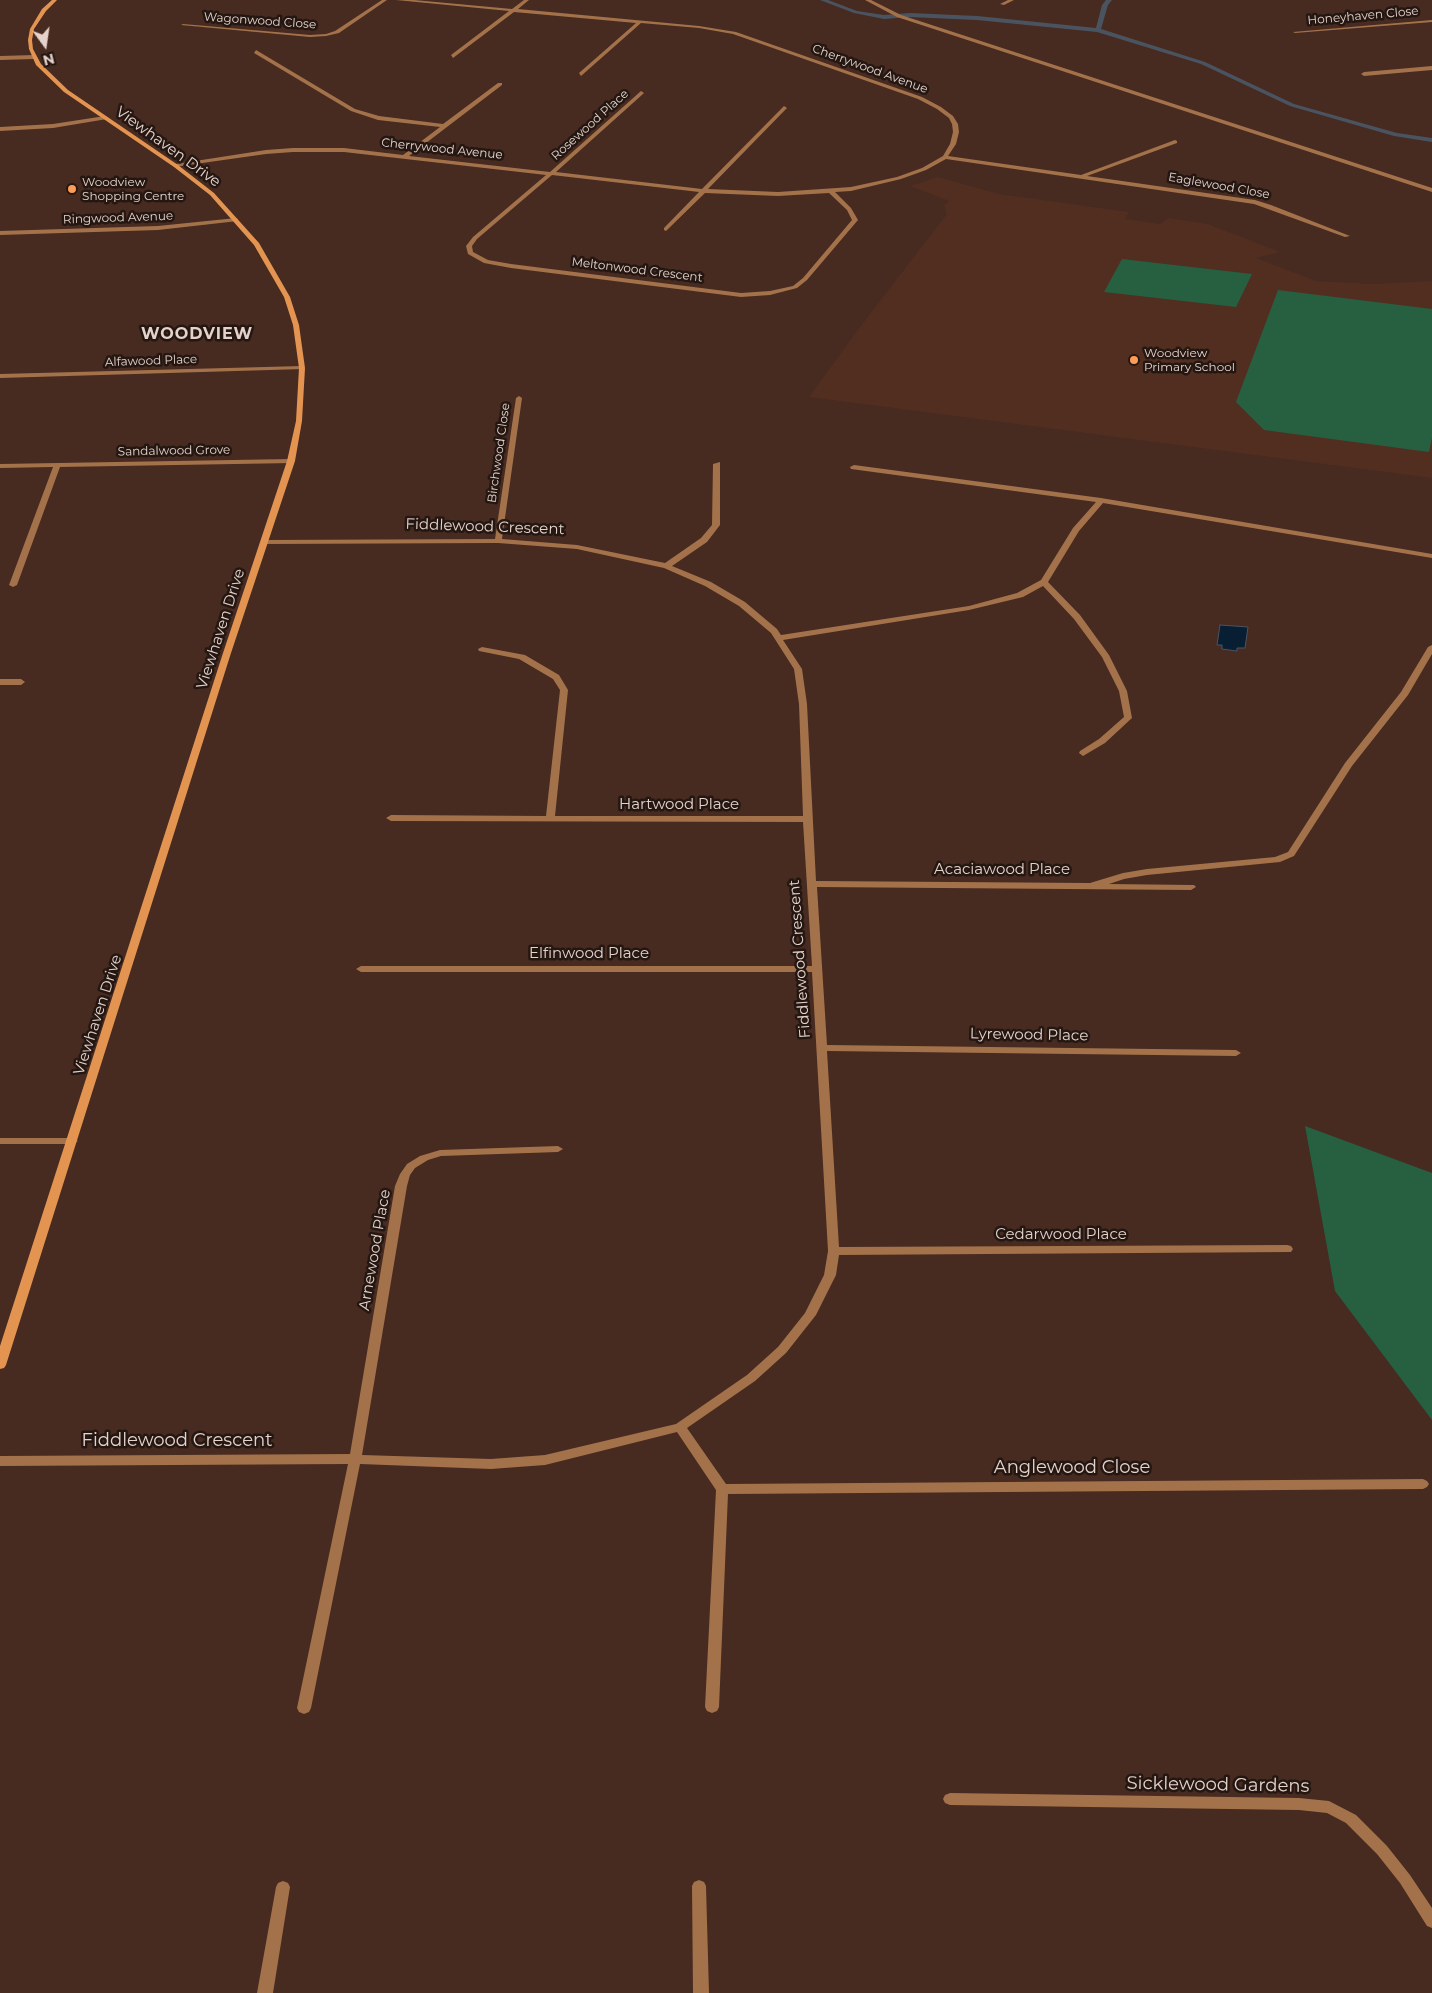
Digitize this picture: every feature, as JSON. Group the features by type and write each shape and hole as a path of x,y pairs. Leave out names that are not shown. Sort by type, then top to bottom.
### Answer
{"street":[{"path":"0,58 34,57 30,40 32,29 44,10 55,0"},
{"name":"Wagonwood Close","path":"183,25 310,36 326,35 337,32 385,0"},
{"name":"Cherrywood Avenue","path":"176,166 232,156 293,150 344,150 705,190 778,194 831,192 899,178 924,169 945,157 953,144 956,132 955,124 950,117 939,108 920,98 734,33 699,27 398,0"},
{"path":"452,56 527,0"},
{"path":"867,0 899,16 1432,190"},
{"path":"1002,4 1012,0"},
{"name":"Honeyhaven Close","path":"1295,32 1432,21"},
{"path":"581,74 640,22"},
{"path":"256,52 359,113 392,121 443,126"},
{"name":"Viewhaven Drive","path":"0,1365 73,1141 227,653 291,461 299,421 302,368 296,325 287,298 257,244 212,194 176,166 66,91 47,75 34,57"},
{"path":"1364,74 1432,68"},
{"path":"406,156 500,84"},
{"name":"Rosewood Place","path":"553,172 641,94"},
{"path":"666,229 784,108"},
{"path":"0,129 53,126 105,118"},
{"name":"Eaglewood Close","path":"1083,176 1175,142"},
{"name":"Eaglewood Close","path":"945,157 1255,202 1347,236"},
{"name":"Meltonwood Crescent","path":"553,172 475,238 469,246 470,253 486,262 511,266 741,295 770,293 795,287 805,279 855,220 849,209 831,192"},
{"name":"Ringwood Avenue","path":"0,233 158,228 236,220"},
{"name":"Alfawood Place","path":"0,376 302,368"},
{"name":"Birchwood Close","path":"498,541 519,398"},
{"name":"Sandalwood Grove","path":"0,466 291,461"},
{"path":"13,584 58,464"},
{"path":"666,566 704,540 716,525 717,464"},
{"path":"854,467 1101,500 1432,556"},
{"path":"778,638 968,608 1020,595 1044,582 1076,530 1101,500"},
{"name":"Fiddlewood Crescent","path":"0,1461 355,1459 492,1464 545,1460 680,1427 751,1378 782,1350 810,1315 830,1275 834,1251 803,704 798,669 778,638 759,616 708,584 666,566 577,547 498,541 265,542"},
{"path":"1044,582 1077,617 1106,657 1123,691 1128,718 1102,741 1083,753"},
{"path":"1091,886 1123,876 1147,872 1277,860 1291,854 1348,765 1405,693 1432,647"},
{"path":"482,649 522,657 556,677 564,690 550,818"},
{"path":"0,682 21,682"},
{"name":"Hartwood Place","path":"391,818 808,818"},
{"name":"Acaciawood Place","path":"812,884 1191,886"},
{"name":"Elfinwood Place","path":"361,969 817,969"},
{"name":"Lyrewood Place","path":"822,1048 1236,1052"},
{"path":"0,1141 73,1141"},
{"name":"Arnewood Place","path":"355,1459 401,1186 405,1174 412,1166 424,1158 440,1153 558,1149"},
{"name":"Cedarwood Place","path":"834,1251 1287,1249"},
{"path":"680,1427 722,1489 712,1707"},
{"path":"304,1708 355,1459"},
{"name":"Anglewood Close","path":"722,1489 1423,1484"},
{"name":"Sicklewood Gardens","path":"950,1800 1299,1804 1329,1807 1350,1819 1382,1850 1405,1879 1432,1921"},
{"path":"699,1886 701,1993"},
{"path":"265,1993 283,1888"}],"shaded area":[{"name":"Woodview Primary School","path":"938,177 999,194 1129,212 1125,219 1160,224 1168,218 1208,224 1280,252 1256,258 1316,281 1372,284 1432,281 1432,478 809,397 947,214 944,205 949,201 910,186"}],"green space":[{"path":"1122,259 1252,274 1236,307 1104,292"},
{"path":"1278,290 1432,309 1432,438 1429,452 1264,430 1236,402"},
{"path":"1305,1126 1432,1173 1432,1420 1335,1291"}],"water":[{"path":"1220,625 1248,627 1245,648 1237,648 1237,651 1222,649 1222,645 1217,645"}],"waterway":[{"path":"823,0 856,12 884,17 910,15 977,18 1098,30"},
{"path":"1098,30 1105,5 1109,0"},
{"path":"1098,30 1203,63 1292,105 1396,135 1432,140"}],"place":[{"name":"Woodview Shopping Centre","path":"72,189"},
{"name":"Woodview Primary School","path":"1134,360"}],"district":[{"name":"WOODVIEW","path":"197,334"}]}
